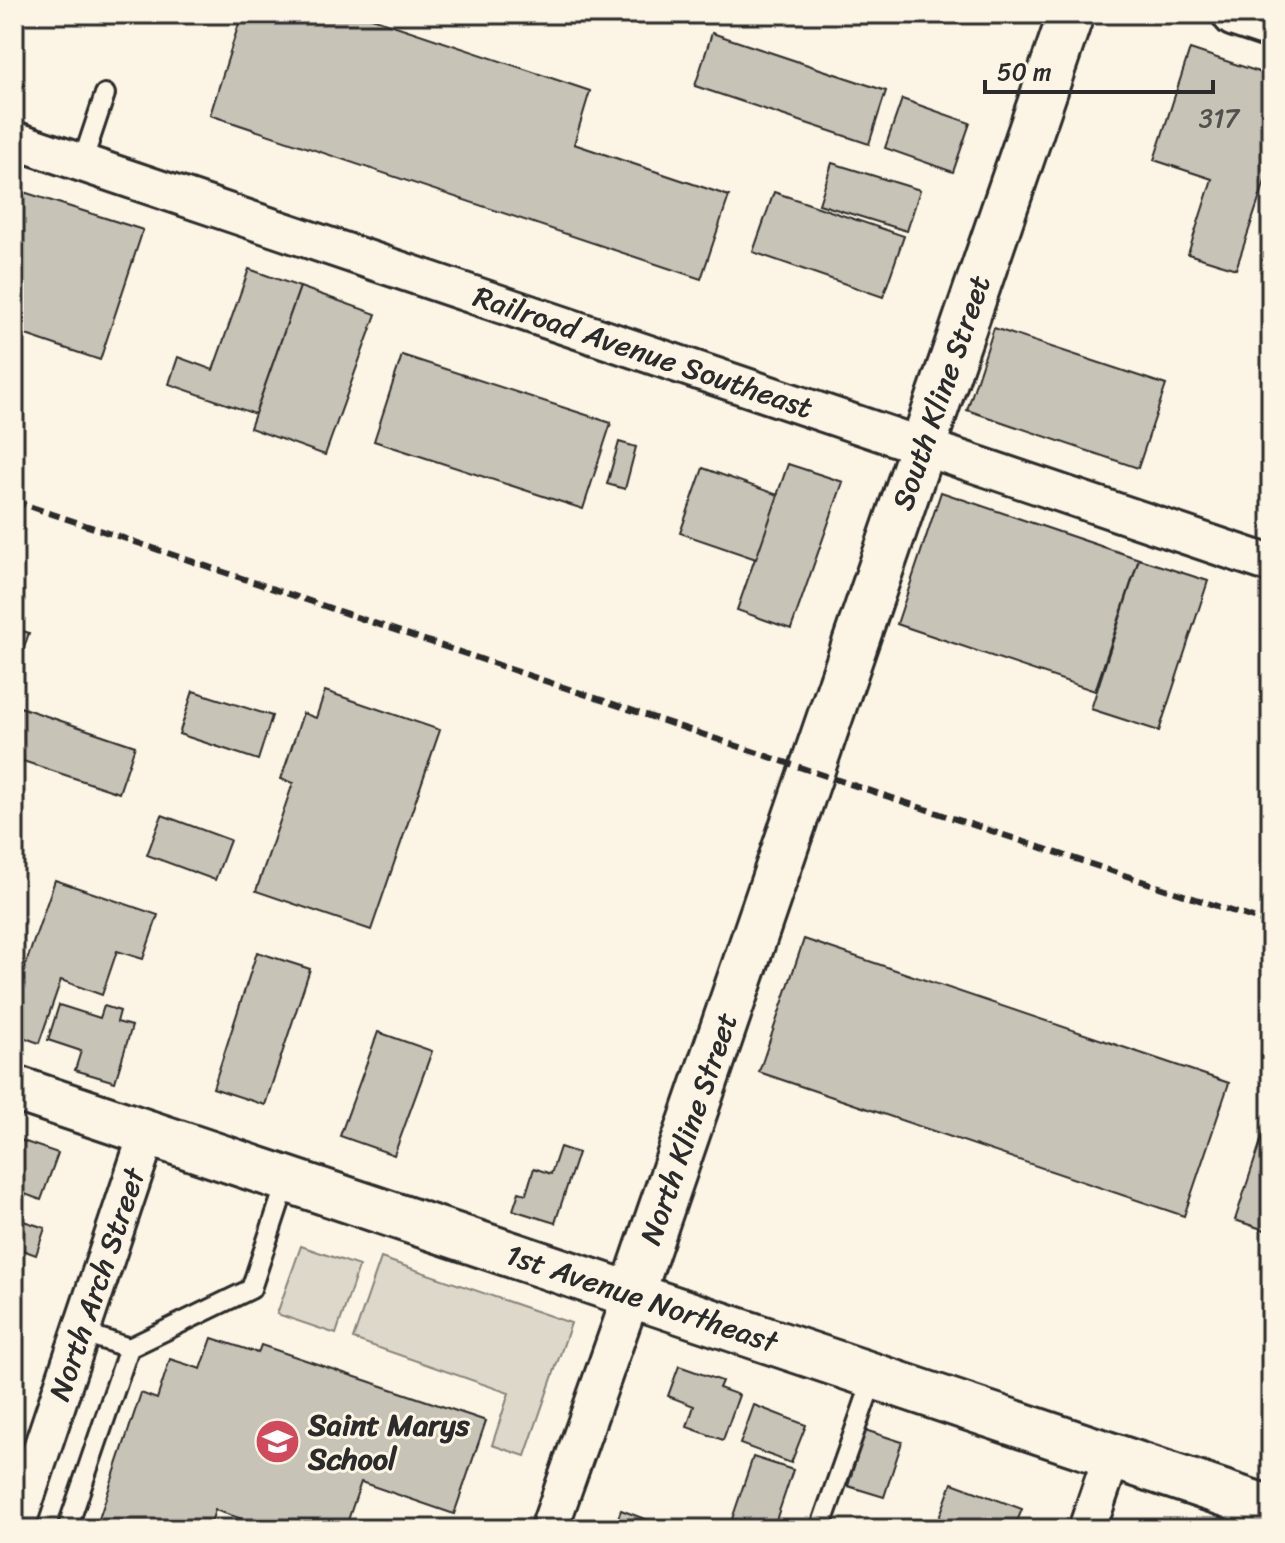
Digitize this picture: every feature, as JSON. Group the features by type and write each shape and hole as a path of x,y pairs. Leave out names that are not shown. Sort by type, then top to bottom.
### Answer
{"street":[{"name":"South Kline Street","path":"811,771 1071,14"},
{"path":"1235,14 1271,26"},
{"name":"Railroad Avenue Southeast","path":"14,140 1271,564"},
{"name":"North Kline Street","path":"549,1529 811,771"},
{"name":"1st Avenue Northeast","path":"14,1088 1271,1509"},
{"name":"North Arch Street","path":"15,1529 148,1132"},
{"path":"1087,1529 1112,1456"}],"lane":[{"path":"82,163 105,94"},
{"path":"81,1332 129,1348 251,1289 287,1180"},
{"path":"67,1529 129,1348"},
{"path":"820,1529 874,1376"}],"shaded area":[{"path":"301,1246 359,1266 336,1334 277,1314"},
{"path":"381,1258 571,1323 525,1456 492,1445 509,1393 353,1339"}],"building":[{"path":"242,14 360,14 590,91 574,144 729,196 701,279 210,115"},
{"path":"712,33 886,91 869,144 695,86"},
{"path":"1190,49 1271,76 1271,163 1236,269 1188,254 1212,179 1154,160"},
{"path":"902,99 970,123 953,172 885,148"},
{"path":"832,163 920,190 907,231 819,204"},
{"path":"14,189 143,230 100,360 14,331"},
{"path":"774,192 904,236 883,297 753,252"},
{"path":"249,269 300,287 255,414 169,384 178,357 213,370"},
{"path":"300,287 376,314 325,455 250,428"},
{"path":"994,328 1166,385 1138,468 967,410"},
{"path":"402,355 611,423 583,509 374,441"},
{"path":"619,442 636,447 625,489 607,484"},
{"path":"788,464 843,482 791,629 737,610"},
{"path":"703,468 778,495 756,559 680,533"},
{"path":"941,492 1139,559 1095,691 897,624"},
{"path":"1139,559 1208,581 1159,731 1091,709"},
{"path":"14,628 29,633 14,676"},
{"path":"193,691 272,716 258,760 179,734"},
{"path":"325,691 440,730 371,930 256,891 293,783 281,779 303,713 316,718"},
{"path":"14,705 135,746 119,793 14,758"},
{"path":"162,815 230,840 215,880 147,855"},
{"path":"55,880 158,915 143,959 117,951 102,995 61,980 39,1043 14,1034 14,998"},
{"path":"804,939 1229,1083 1184,1216 759,1072"},
{"path":"257,952 310,969 265,1105 213,1088"},
{"path":"59,1005 100,1018 104,1006 120,1011 117,1022 132,1026 115,1082 75,1070 81,1051 48,1040"},
{"path":"378,1032 432,1051 394,1155 340,1136"},
{"path":"1271,1110 1271,1232 1235,1220"},
{"path":"14,1138 58,1153 41,1200 14,1190 18,1177 14,1175"},
{"path":"560,1147 578,1153 555,1223 513,1210 519,1192 526,1194 534,1168 551,1174"},
{"path":"14,1218 45,1228 36,1255 14,1247"},
{"path":"212,1338 258,1353 261,1345 486,1421 454,1514 361,1482 345,1529 239,1529 242,1519 215,1510 209,1529 96,1528 141,1393 157,1399 170,1359 201,1369"},
{"path":"679,1366 722,1381 719,1388 739,1395 723,1440 687,1427 694,1406 668,1396"},
{"path":"754,1405 806,1425 791,1463 740,1444"},
{"path":"865,1430 902,1442 884,1497 848,1486"},
{"path":"753,1457 793,1470 773,1529 732,1519"},
{"path":"952,1483 1022,1509 1014,1529 935,1529"},
{"path":"621,1510 671,1529 614,1529"}],"railway":[{"path":"14,501 1271,924"}],"place":[{"name":"Saint Marys School","path":"277,1442"}]}
